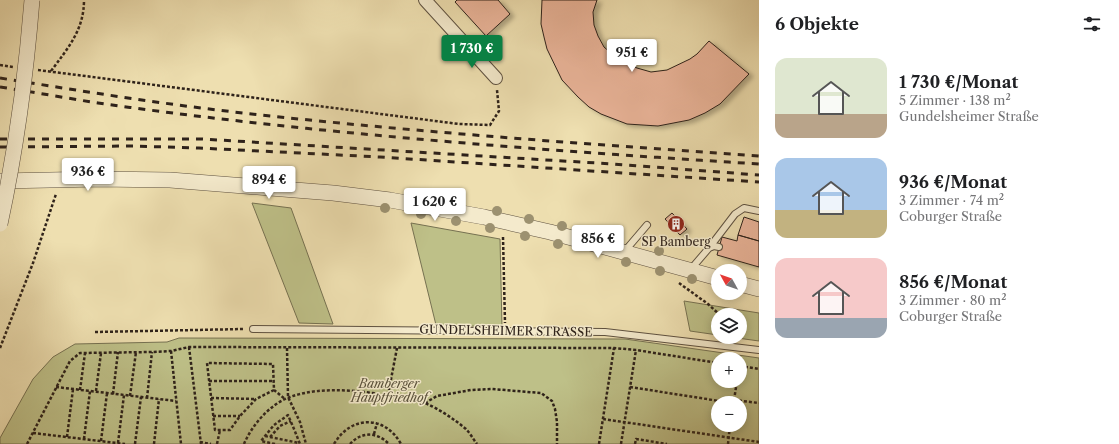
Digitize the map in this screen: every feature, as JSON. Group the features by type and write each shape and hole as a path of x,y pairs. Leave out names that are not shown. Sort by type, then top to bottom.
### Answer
{"street":[{"path":"0,224 19,121 28,51 32,0"},
{"path":"425,0 496,78"},
{"path":"0,181 99,179 170,180 333,192 390,200 484,217 550,232 711,276"},
{"path":"747,286 759,289"}],"lane":[{"path":"690,270 735,214 744,208 759,211"},
{"path":"624,252 647,225"},
{"path":"709,248 714,246 719,247"},
{"name":"GUNDELSHEIMER STRASSE","path":"253,329 605,332 759,350"}],"path":[{"path":"84,0 80,29 70,46 50,71 459,124 490,125 499,111 496,78"},
{"path":"0,348 57,191"},
{"path":"503,237 505,331"},
{"path":"678,282 712,308"},
{"path":"95,332 253,329"},
{"path":"189,347 201,443 210,444"},
{"path":"31,444 28,444 70,361 80,353 152,352 170,351 189,347 614,348 711,362"},
{"path":"287,348 288,397 302,429 306,444"},
{"path":"388,395 397,348"},
{"path":"599,444 614,348"},
{"path":"621,444 636,350"},
{"path":"170,351 180,444"},
{"path":"113,394 118,352"},
{"path":"130,396 136,352"},
{"path":"147,398 152,352"},
{"path":"80,390 85,353"},
{"path":"96,391 101,353"},
{"path":"207,363 273,364 274,390 256,399 240,416 230,430 215,430 207,363"},
{"path":"747,367 759,369"},
{"path":"209,381 274,381"},
{"path":"56,387 176,401"},
{"path":"630,387 711,399"},
{"path":"67,437 73,389"},
{"path":"424,403 437,396 471,390 492,389 541,393 552,401 555,409 557,422 557,444"},
{"path":"274,390 285,399"},
{"path":"244,444 248,434 262,417 288,397 319,391 354,390 388,395 424,403 445,414 467,430 477,444"},
{"path":"84,439 90,391"},
{"path":"101,441 107,393"},
{"path":"118,443 124,395"},
{"path":"135,444 141,397"},
{"path":"211,398 256,399"},
{"path":"154,444 159,399"},
{"path":"747,403 759,403"},
{"path":"265,436 299,444 296,432 288,415 282,419 265,436 261,441 275,444"},
{"path":"213,416 240,416"},
{"path":"603,419 759,442"},
{"path":"270,437 280,426 291,421"},
{"path":"334,444 348,428 362,422 377,423 387,427 396,435 402,444"},
{"path":"374,434 377,423"},
{"path":"296,432 302,429"},
{"path":"217,444 220,430"},
{"path":"728,444 729,432"},
{"path":"33,433 125,444"},
{"path":"350,444 355,439 364,435 374,434 383,438 389,444"},
{"path":"635,444 636,439 648,443 667,444"}],"green space":[{"path":"252,203 291,208 333,324 299,323"},
{"path":"411,223 500,239 502,327 436,325"},
{"path":"684,301 728,308 711,308 711,334 690,331"},
{"path":"747,311 759,313 759,341 747,339"},
{"name":"Bamberger Hauptfriedhof","path":"179,338 625,339 717,352 711,352 711,388 747,388 747,356 759,358 759,444 0,444 0,438 33,379 53,357 75,344 167,342"}],"building":[{"path":"457,0 498,0 510,14 486,36 455,2"},
{"path":"542,0 597,0 593,12 594,25 604,47 623,62 637,68 651,72 667,70 690,59 709,41 749,74 720,104 689,120 658,126 627,124 601,114 589,107 562,80 547,49 544,37 541,24"},
{"name":"SP Bamberg","path":"672,213 687,229 680,235 665,219"},
{"path":"744,217 759,222 759,241 738,235"},
{"path":"738,235 759,241 759,267 717,255 722,237 737,241"}],"railway":[{"path":"0,78 182,106 307,120 501,137 759,156"},
{"path":"0,87 98,103 263,124 510,147 759,164"},
{"path":"0,139 202,139 613,164 759,175"},
{"path":"0,147 133,146 199,148 380,157 759,182"}],"place":[{"name":"SP Bamberg","path":"676,224"}]}
